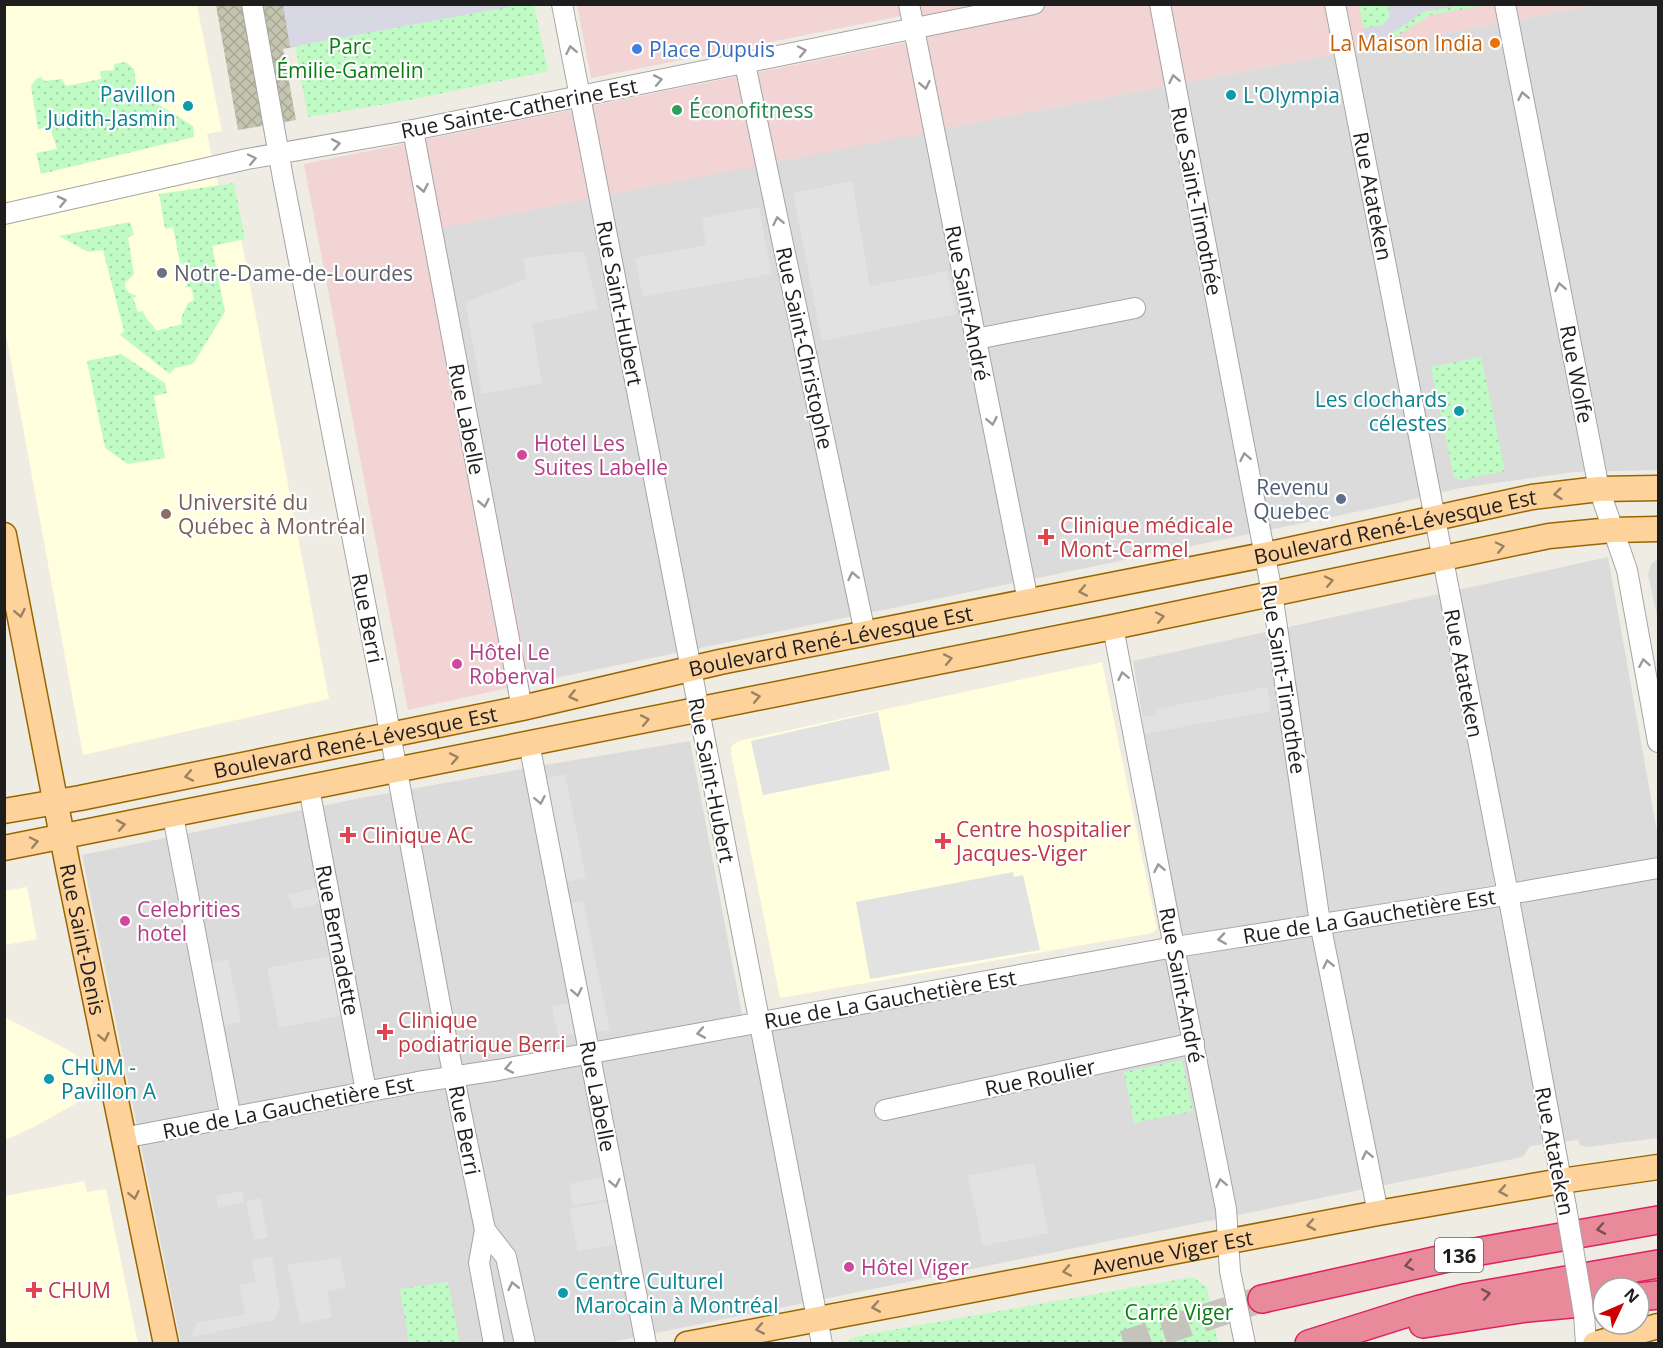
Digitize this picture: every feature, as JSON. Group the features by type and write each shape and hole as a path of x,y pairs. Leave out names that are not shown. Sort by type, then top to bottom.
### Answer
{"highway":[{"name":"136","path":"1262,1299 1464,1254 1659,1220"},
{"name":"136","path":"1315,1342 1420,1309 1464,1298 1659,1264"},
{"path":"1315,1342 1527,1308 1591,1307"}],"main road":[{"name":"Boulevard René-Lévesque Est","path":"4,811 522,708 691,668 1264,555 1532,497 1599,489 1659,488"},
{"name":"Boulevard René-Lévesque Est","path":"4,848 1113,627 1549,536 1612,530 1659,529"},
{"name":"Rue Saint-Denis","path":"4,535 7,562 166,1344"},
{"name":"Avenue Viger Est","path":"687,1344 1378,1213 1561,1181 1659,1167"},
{"path":"1595,1344 1659,1326"}],"street":[{"name":"Rue Berri","path":"252,4 278,153 485,1230 479,1263 494,1344"},
{"name":"Rue Saint-Hubert","path":"562,4 822,1344"},
{"name":"Rue Saint-André","path":"909,4 1028,601"},
{"name":"Rue Sainte-Catherine Est","path":"4,214 278,153 413,130 1034,4"},
{"name":"Rue Saint-Timothée","path":"1160,4 1272,593 1320,923 1378,1213"},
{"name":"Rue Atateken","path":"1335,4 1436,519 1566,1207 1591,1296"},
{"name":"Rue Wolfe","path":"1505,4 1599,489 1627,570 1659,741"},
{"name":"Rue Saint-Christophe","path":"745,64 865,633"},
{"name":"Rue Labelle","path":"413,130 522,708"},
{"path":"976,339 1135,308"},
{"name":"Rue Saint-André","path":"1113,627 1226,1209 1230,1271 1245,1344"},
{"name":"Rue Labelle","path":"529,743 646,1344"},
{"name":"Rue Bernadette","path":"309,788 366,1091"},
{"path":"173,816 231,1119"},
{"name":"Rue de La Gauchetière Est","path":"123,1138 231,1119 366,1091 758,1023 1174,947 1659,868"},
{"name":"Rue Roulier","path":"885,1110 1194,1043"},
{"name":"Rue Berri","path":"485,1230 506,1257 525,1344"},
{"name":"Rue Atateken","path":"1586,1344 1591,1321"}],"shaded area":[{"path":"283,4 519,5 290,47"},
{"name":"Place Dupuis","path":"898,4 901,16 591,78 577,5"},
{"path":"916,4 1594,5 940,129"},
{"path":"1388,4 1462,5 1423,12 1374,46 1367,47 1363,28 1383,25 1390,16"},
{"name":"Université du Québec à Montréal","path":"4,5 197,5 222,131 207,134 220,194 233,196 329,699 83,755 5,329"},
{"path":"216,5 321,5 328,40 283,49 296,120 238,130"},
{"path":"1594,5 1658,5 1658,470 1574,472 1460,488 1394,504 531,683 438,228 940,129"},
{"path":"908,42 925,133 439,228 531,683 408,710 304,164"},
{"path":"852,181 870,286 947,271 956,314 822,341 793,193"},
{"path":"759,207 771,274 643,297 635,258 706,245 702,218"},
{"path":"584,251 598,309 532,324 542,383 482,394 465,302 527,279 523,258"},
{"path":"1608,557 1658,837 1658,1138 1587,1147 1580,1145 1578,1140 1530,1146 1523,1157 607,1343 181,1343 82,855 356,799 690,741 746,1035 1182,956 1133,661"},
{"path":"1658,560 1658,621 1648,574 1651,564"},
{"name":"Centre hospitalier Jacques-Viger","path":"1102,662 1157,929 1152,933 780,998 731,753 734,744 739,741"},
{"path":"1267,687 1271,711 1144,734 1142,717 1157,715 1156,709"},
{"path":"878,712 890,770 763,795 751,741"},
{"path":"565,774 586,878 549,886 529,783"},
{"path":"322,818 370,1075 356,1080 345,1015 279,1028 267,968 333,955 322,903 293,909 288,895 318,887 308,819"},
{"path":"1013,872 1014,877 1023,875 1040,950 870,979 856,902"},
{"path":"27,887 37,939 5,945 5,891"},
{"path":"583,901 610,1030 558,1036 552,1006 573,1003 555,906"},
{"path":"228,959 241,1022 221,1026 197,966"},
{"name":"CHUM - Pavillon A","path":"4,1017 72,1052 88,1065 93,1076 91,1087 80,1101 34,1127 5,1140"},
{"path":"1034,1163 1048,1233 983,1246 968,1175"},
{"path":"606,1176 611,1199 573,1205 569,1184"},
{"path":"84,1181 87,1192 106,1189 138,1343 5,1343 5,1196"},
{"path":"242,1191 245,1202 218,1208 216,1196"},
{"path":"260,1198 268,1238 254,1240 246,1201"},
{"path":"609,1201 617,1244 578,1251 569,1209"},
{"path":"272,1256 280,1307 274,1320 191,1337 196,1323 245,1314 239,1285 256,1282 251,1260"},
{"path":"340,1257 346,1287 327,1292 332,1317 301,1324 287,1265"}],"green space":[{"name":"Parc Émilie-Gamelin","path":"288,5 534,5 548,71 410,100 308,117"},
{"path":"1359,5 1486,5 1430,15 1386,43 1367,47"},
{"path":"126,62 134,69 137,91 193,126 194,137 41,174 36,153 57,149 50,127 38,129 31,86 36,79 41,77 44,81 62,79 66,86 101,79 100,71 114,70 114,64"},
{"path":"234,183 245,239 212,246 225,312 193,364 175,368 170,374 120,335 124,331 103,250 88,252 59,236 130,222 134,235 128,237 134,274 125,283 127,291 138,296 133,298 138,312 143,311 156,331 182,324 181,318 188,303 194,300 191,287 185,287 191,278 188,267 180,263 173,227 165,229 159,194"},
{"path":"121,354 165,383 167,393 154,396 165,458 128,464 105,448 87,361"},
{"path":"1481,357 1505,471 1460,480 1454,477 1431,367"},
{"path":"1182,1060 1193,1111 1134,1123 1124,1072"},
{"name":"Carré Viger","path":"1193,1277 1207,1288 1218,1343 849,1343 850,1339 863,1335"},
{"path":"448,1282 460,1343 409,1343 400,1289"}],"tunnel":[{"path":"1124,1344 1262,1299"}],"place":[{"name":"La Maison India","path":"1495,43"},
{"name":"Place Dupuis","path":"637,49"},
{"name":"L'Olympia","path":"1231,95"},
{"name":"Pavillon Judith-Jasmin","path":"188,106"},
{"name":"Éconofitness","path":"677,110"},
{"name":"Notre-Dame-de-Lourdes","path":"162,273"},
{"name":"Les clochards célestes","path":"1459,411"},
{"name":"Hotel Les Suites Labelle","path":"522,455"},
{"name":"Revenu Quebec","path":"1341,499"},
{"name":"Université du Québec à Montréal","path":"166,514"},
{"name":"Clinique médicale Mont-Carmel","path":"1046,537"},
{"name":"Hôtel Le Roberval","path":"457,664"},
{"name":"Clinique AC","path":"348,835"},
{"name":"Centre hospitalier Jacques-Viger","path":"943,841"},
{"name":"Celebrities hotel","path":"125,921"},
{"name":"Clinique podiatrique Berri","path":"385,1032"},
{"name":"CHUM - Pavillon A","path":"49,1079"},
{"name":"Hôtel Viger","path":"849,1267"},
{"name":"CHUM","path":"34,1290"},
{"name":"Centre Culturel Marocain à Montréal","path":"563,1293"}]}
